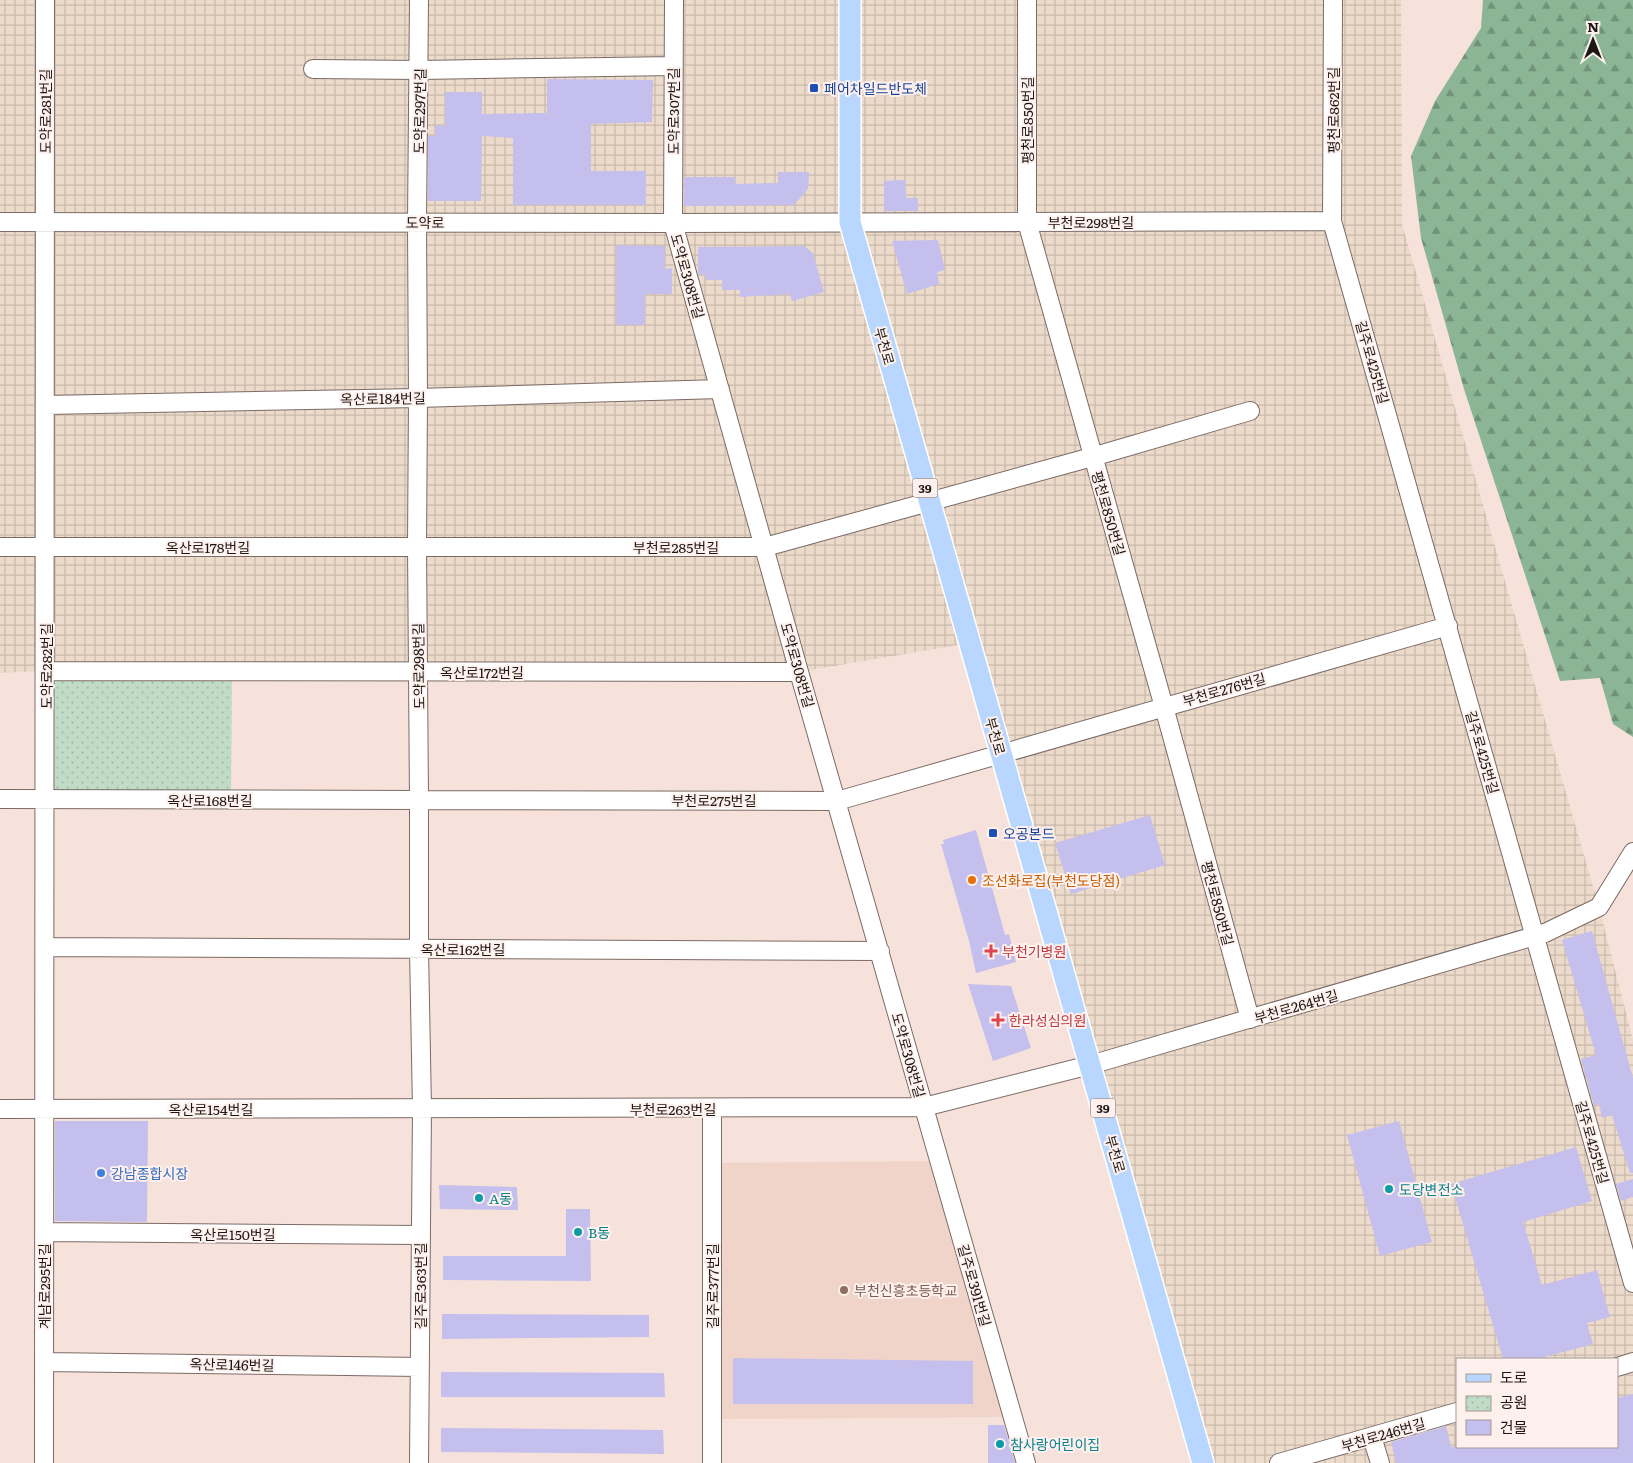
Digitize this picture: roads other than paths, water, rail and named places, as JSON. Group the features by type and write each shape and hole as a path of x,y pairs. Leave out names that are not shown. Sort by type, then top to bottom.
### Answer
{"main road":[{"name":"부천로","path":"850,0 850,222 1203,1463"}],"street":[{"name":"도약로281번길","path":"44,222 45,0"},
{"name":"도약로297번길","path":"417,222 420,70 419,0"},
{"name":"도약로307번길","path":"673,223 674,0"},
{"name":"평천로850번길","path":"1027,0 1027,222 1250,1019"},
{"name":"평천로862번길","path":"1332,221 1333,0"},
{"path":"313,69 420,70 674,66"},
{"name":"부천로298번길","path":"850,222 1332,221"},
{"name":"길주로425번길","path":"1332,221 1633,1284"},
{"name":"도약로","path":"0,222 850,222"},
{"name":"도약로282번길","path":"44,222 46,547 44,1109"},
{"name":"도약로298번길","path":"417,222 419,949 422,1109"},
{"name":"도약로308번길","path":"673,223 924,1107"},
{"name":"옥산로184번길","path":"45,405 418,398 720,389"},
{"name":"부천로285번길","path":"417,547 765,546 1092,457 1250,411"},
{"name":"옥산로178번길","path":"0,547 417,547"},
{"name":"부천로276번길","path":"1001,753 1448,626"},
{"name":"옥산로172번길","path":"46,671 799,672"},
{"name":"부천로275번길","path":"419,800 837,801 1001,753"},
{"name":"옥산로168번길","path":"0,799 419,800"},
{"name":"부천로264번길","path":"924,1107 1090,1065 1545,934 1599,907 1633,852"},
{"name":"옥산로162번길","path":"45,947 880,951"},
{"name":"부천로263번길","path":"422,1109 924,1107"},
{"name":"길주로391번길","path":"924,1107 1026,1463"},
{"name":"옥산로154번길","path":"0,1109 422,1109"},
{"name":"계남로295번길","path":"44,1109 44,1463"},
{"name":"길주로363번길","path":"419,1463 422,1109"},
{"name":"길주로377번길","path":"712,1109 712,1463"},
{"name":"옥산로150번길","path":"44,1232 421,1235"},
{"name":"옥산로146번길","path":"44,1362 420,1367"},
{"path":"1618,1367 1633,1362"},
{"name":"부천로246번길","path":"1280,1463 1456,1412"},
{"path":"1372,1437 1380,1463"}],"place":[{"name":"페어차일드반도체","path":"814,88"},
{"name":"오공본드","path":"993,833"},
{"name":"조선화로집(부천도당점)","path":"972,880"},
{"name":"부천기병원","path":"991,951"},
{"name":"한라성심의원","path":"998,1020"},
{"name":"강남종합시장","path":"101,1173"},
{"name":"도당변전소","path":"1389,1189"},
{"name":"A동","path":"479,1198"},
{"name":"B동","path":"578,1232"},
{"name":"부천신흥초등학교","path":"844,1290"},
{"name":"참사랑어린이집","path":"1000,1444"}]}
